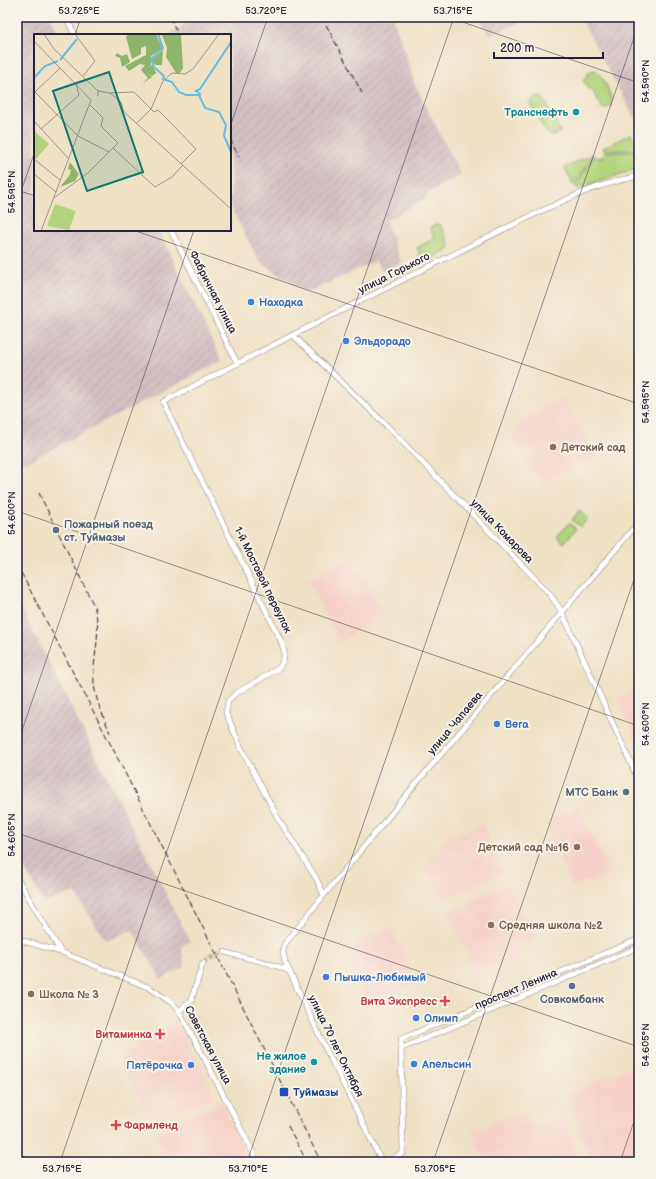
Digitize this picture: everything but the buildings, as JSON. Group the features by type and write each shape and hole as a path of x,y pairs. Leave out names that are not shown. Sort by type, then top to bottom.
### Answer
{"street":[{"path":"66,17 74,34"},
{"name":"улица Горького","path":"164,402 386,287 572,196 608,183 639,176"},
{"name":"Фабричная улица","path":"172,231 238,363"},
{"name":"улица Комарова","path":"294,336 387,426 549,593 562,612 639,781"},
{"name":"1-й Мостовой переулок","path":"164,402 282,641 285,652 283,662 279,668 234,694 228,701 226,713 244,754 279,820 316,878 324,895"},
{"name":"улица Чапаева","path":"288,938 639,522"},
{"path":"17,878 61,952"},
{"name":"улица 70 лет Октября","path":"288,938 284,945 283,952 285,962 382,1162"},
{"name":"Советская улица","path":"17,939 61,952 150,988 172,1003 179,1011 258,1162"},
{"name":"проспект Ленина","path":"639,939 400,1040 400,1049 639,947"},
{"path":"225,952 243,958 278,965 290,971"},
{"path":"179,1011 191,1001 203,963"},
{"path":"387,1162 403,1153 400,1049"}],"shaded area":[{"path":"17,17 50,17 58,34 34,34 34,231 158,231 222,361 27,462 21,462 17,454"},
{"path":"199,17 393,17 415,85 461,175 429,192 425,199 385,221 401,262 382,271 376,261 306,293 259,261 231,208 231,34 169,34"},
{"path":"479,17 535,17 489,35"},
{"path":"580,17 639,17 639,127"},
{"name":"Детский сад","path":"563,397 594,454 544,484 532,472 511,439 522,421"},
{"path":"354,558 383,614 340,642 308,581"},
{"path":"17,600 190,941 181,946 185,967 161,979 132,930 106,941 74,892 44,903 17,854"},
{"path":"639,689 639,747 618,699"},
{"name":"Детский сад №16","path":"579,806 609,873 572,887 545,822"},
{"path":"483,825 504,872 442,899 425,866 446,838"},
{"name":"Средняя школа №2","path":"508,885 534,939 516,945 520,954 476,971 448,911"},
{"path":"391,927 416,983 378,1002 362,996 354,978 351,979 351,957 356,942"},
{"path":"176,1022 215,1096 151,1123 119,1058"},
{"path":"639,1063 639,1162 592,1162 568,1095"},
{"path":"222,1102 245,1154 230,1162 168,1162 155,1133"},
{"path":"525,1111 531,1127 563,1115 581,1162 484,1162 472,1131"}],"green space":[{"path":"594,70 604,81 611,97 611,106 604,109 591,88 588,89 583,79 587,74"},
{"path":"538,97 543,98 560,131 559,133 552,136 547,133 530,104 532,100"},
{"path":"631,134 639,150 604,150 603,148"},
{"path":"605,152 639,152 639,168 577,188 575,185 594,157 603,157"},
{"path":"593,154 594,155 573,184 565,168"},
{"path":"437,224 440,225 450,248 422,263 418,255 420,254 417,248 435,238 430,228"},
{"path":"579,511 588,518 580,527 572,520"},
{"path":"569,523 576,529 564,543 557,537"}],"tunnel":[{"path":"203,963 206,960 225,952"}],"railway":[{"path":"170,17 178,34"},
{"path":"322,17 362,93"},
{"path":"231,141 239,157"},
{"path":"39,493 94,606 97,616 98,626 94,663 94,683 96,696 110,733"},
{"path":"17,565 114,751 321,1162"},
{"path":"288,1126 307,1162"}],"place":[{"name":"Транснефть","path":"576,112"},
{"name":"Находка","path":"251,302"},
{"name":"Эльдорадо","path":"346,341"},
{"name":"Детский сад","path":"553,447"},
{"name":"Пожарный поезд ст. Туймазы","path":"56,530"},
{"name":"Вега","path":"497,724"},
{"name":"МТС Банк","path":"626,792"},
{"name":"Детский сад №16","path":"577,847"},
{"name":"Средняя школа №2","path":"491,925"},
{"name":"Пышка-Любимый","path":"326,977"},
{"name":"Совкомбанк","path":"572,986"},
{"name":"Школа № 3","path":"31,994"},
{"name":"Вита Экспресс","path":"445,1001"},
{"name":"Олимп","path":"416,1018"},
{"name":"Витаминка","path":"160,1034"},
{"name":"Не жилое здание","path":"314,1062"},
{"name":"Апельсин","path":"414,1064"},
{"name":"Пятёрочка","path":"191,1065"},
{"name":"Туймазы","path":"284,1092"},
{"name":"Фармленд","path":"116,1125"}]}
